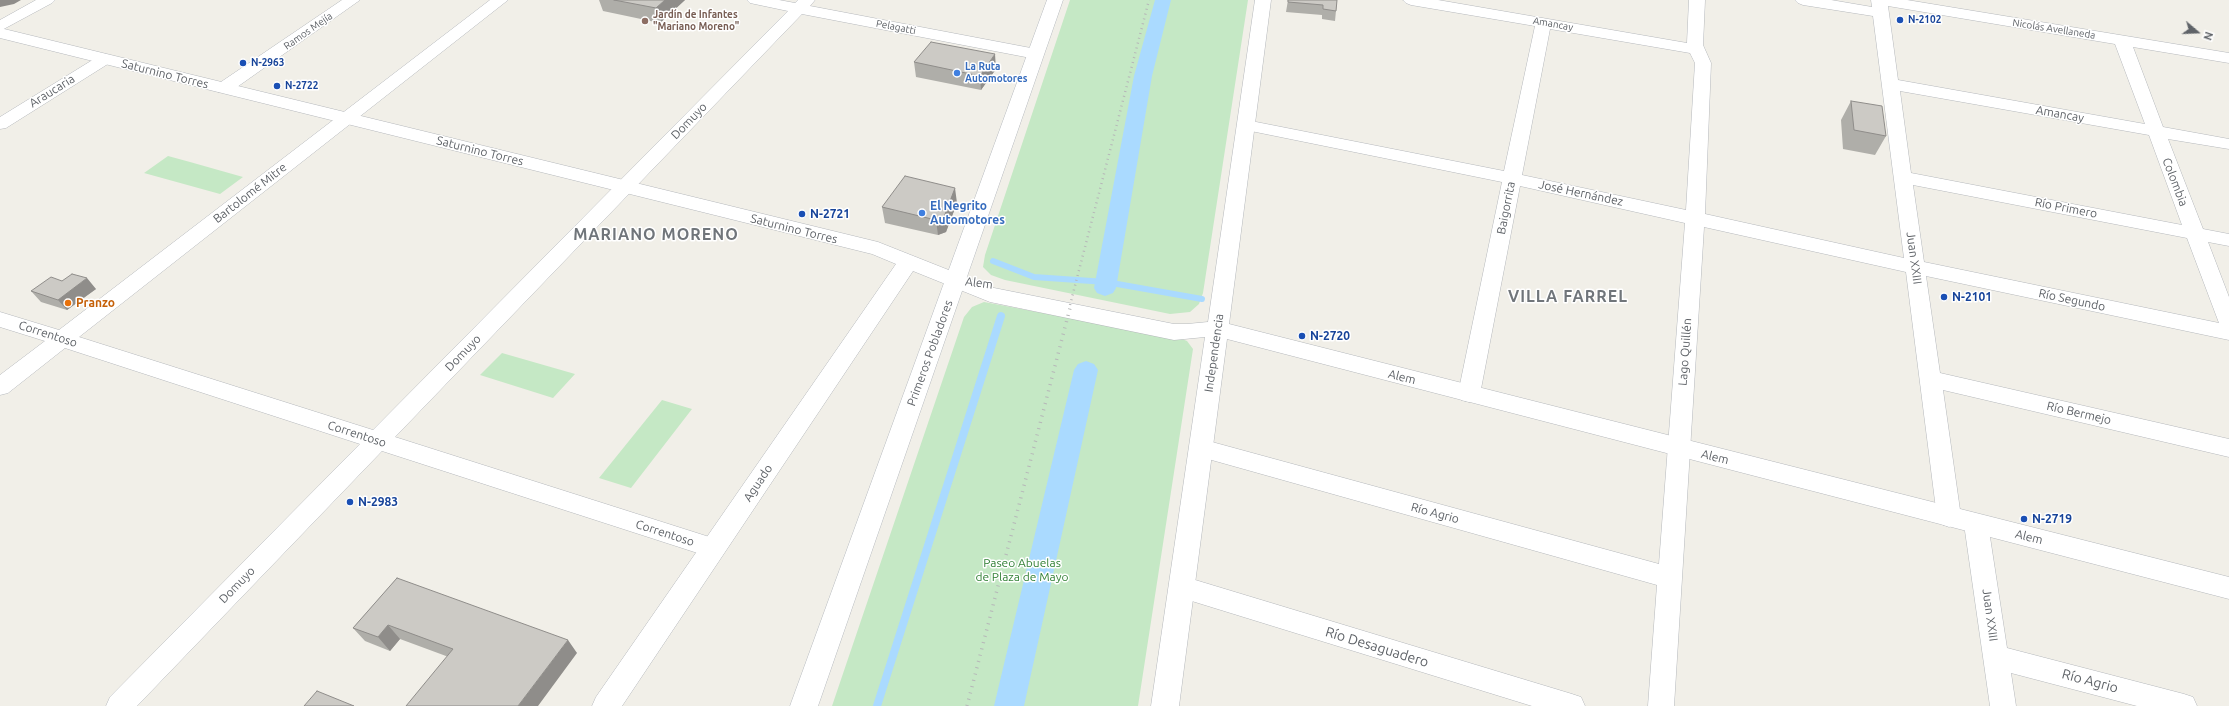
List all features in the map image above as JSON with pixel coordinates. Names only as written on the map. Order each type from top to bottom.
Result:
[{"type":"street","points":[[0,26],[46,0]]},
{"type":"street","name":"Ramos Mejía","points":[[224,88],[352,0]]},
{"type":"street","name":"Bartolomé Mitre","points":[[0,387],[500,0]]},
{"type":"street","name":"Pelagatti","points":[[756,0],[803,4],[1036,54]]},
{"type":"street","name":"Primeros Pobladores","points":[[804,706],[1055,0]]},
{"type":"street","name":"Independencia","points":[[1165,706],[1201,448],[1209,329],[1246,125],[1263,0]]},
{"type":"street","name":"Amancay","points":[[1411,0],[1695,48]]},
{"type":"street","name":"Lago Quillén","points":[[1661,706],[1695,218],[1703,63],[1701,56],[1695,48],[1697,0]]},
{"type":"street","name":"Nicolás Avellaneda","points":[[1803,0],[1880,4],[2122,40],[2229,58]]},
{"type":"street","name":"Domuyo","points":[[120,706],[803,4]]},
{"type":"street","name":"Juan XXIII","points":[[1880,4],[1949,517]]},
{"type":"street","name":"Baigorrita","points":[[1469,394],[1543,23]]},
{"type":"street","name":"Saturnino Torres","points":[[0,33],[878,249],[956,280]]},
{"type":"street","name":"Colombia","points":[[2122,40],[2229,324]]},
{"type":"street","name":"Araucaria","points":[[0,124],[105,59]]},
{"type":"street","name":"Amancay","points":[[1890,84],[2229,144]]},
{"type":"street","name":"José Hernández","points":[[1246,125],[1511,178],[1915,267]]},
{"type":"street","name":"Río Primero","points":[[1903,177],[2229,240]]},
{"type":"street","name":"Aguado","points":[[606,706],[909,261]]},
{"type":"street","name":"Río Segundo","points":[[1915,267],[2229,333]]},
{"type":"street","name":"Alem","points":[[956,280],[983,293],[997,297],[1174,332],[1209,329],[2229,588]]},
{"type":"street","name":"Correntoso","points":[[0,319],[713,548]]},
{"type":"street","name":"Río Bermejo","points":[[1930,379],[2229,448]]},
{"type":"street","name":"Río Agrio","points":[[1201,448],[1670,578]]},
{"type":"street","name":"Juan XXIII","points":[[1976,524],[2003,706]]},
{"type":"street","name":"Río Desaguadero","points":[[1182,587],[1572,706]]},
{"type":"street","name":"Río Agrio","points":[[1996,656],[2184,706]]},
{"type":"green space","points":[[1070,0],[1248,0],[1203,293],[1199,304],[1190,312],[1170,314],[1005,280],[991,275],[983,267],[985,255]]},
{"type":"green space","points":[[168,156],[243,177],[220,194],[144,173]]},
{"type":"green space","name":"Paseo Abuelas de Plaza de Mayo","points":[[984,302],[1182,339],[1187,341],[1193,349],[1138,706],[832,706],[964,317],[972,307]]},
{"type":"green space","points":[[502,353],[575,374],[553,398],[480,375]]},
{"type":"green space","points":[[662,400],[692,409],[631,488],[599,478]]},
{"type":"building","points":[[614,0],[665,0],[656,8]]},
{"type":"building","points":[[1288,0],[1337,0],[1336,11],[1323,9],[1323,5],[1288,2]]},
{"type":"building","points":[[931,42],[995,54],[980,76],[914,62]]},
{"type":"building","points":[[1851,101],[1882,106],[1886,136],[1854,130]]},
{"type":"building","points":[[905,176],[955,188],[944,217],[936,220],[882,207]]},
{"type":"building","points":[[72,274],[87,278],[58,300],[31,291],[51,277],[62,281]]},
{"type":"building","points":[[397,578],[568,640],[518,706],[406,706],[453,649],[388,625],[378,637],[353,628]]},
{"type":"building","points":[[317,691],[354,706],[304,706]]},
{"type":"waterway","points":[[1105,288],[1143,76],[1163,0]]},
{"type":"waterway","points":[[993,261],[1034,277],[1106,282],[1202,299]]},
{"type":"waterway","points":[[877,706],[1001,316]]},
{"type":"waterway","points":[[1009,706],[1086,370]]},
{"type":"railway","points":[[1070,305],[1149,0]]},
{"type":"railway","points":[[967,706],[1071,304]]},
{"type":"place","name":"N-2102","points":[[1900,20]]},
{"type":"place","name":"Jardín de Infantes \"Mariano Moreno\"","points":[[645,21]]},
{"type":"place","name":"N-2963","points":[[243,63]]},
{"type":"place","name":"La Ruta Automotores","points":[[957,73]]},
{"type":"place","name":"N-2722","points":[[277,86]]},
{"type":"place","name":"El Negrito Automotores","points":[[922,213]]},
{"type":"place","name":"N-2721","points":[[802,214]]},
{"type":"place","name":"N-2101","points":[[1944,297]]},
{"type":"place","name":"Pranzo","points":[[68,303]]},
{"type":"place","name":"N-2720","points":[[1302,336]]},
{"type":"place","name":"N-2983","points":[[350,502]]},
{"type":"place","name":"N-2719","points":[[2024,519]]},
{"type":"district","name":"MARIANO MORENO","points":[[656,235]]},
{"type":"district","name":"VILLA FARREL","points":[[1568,297]]}]
